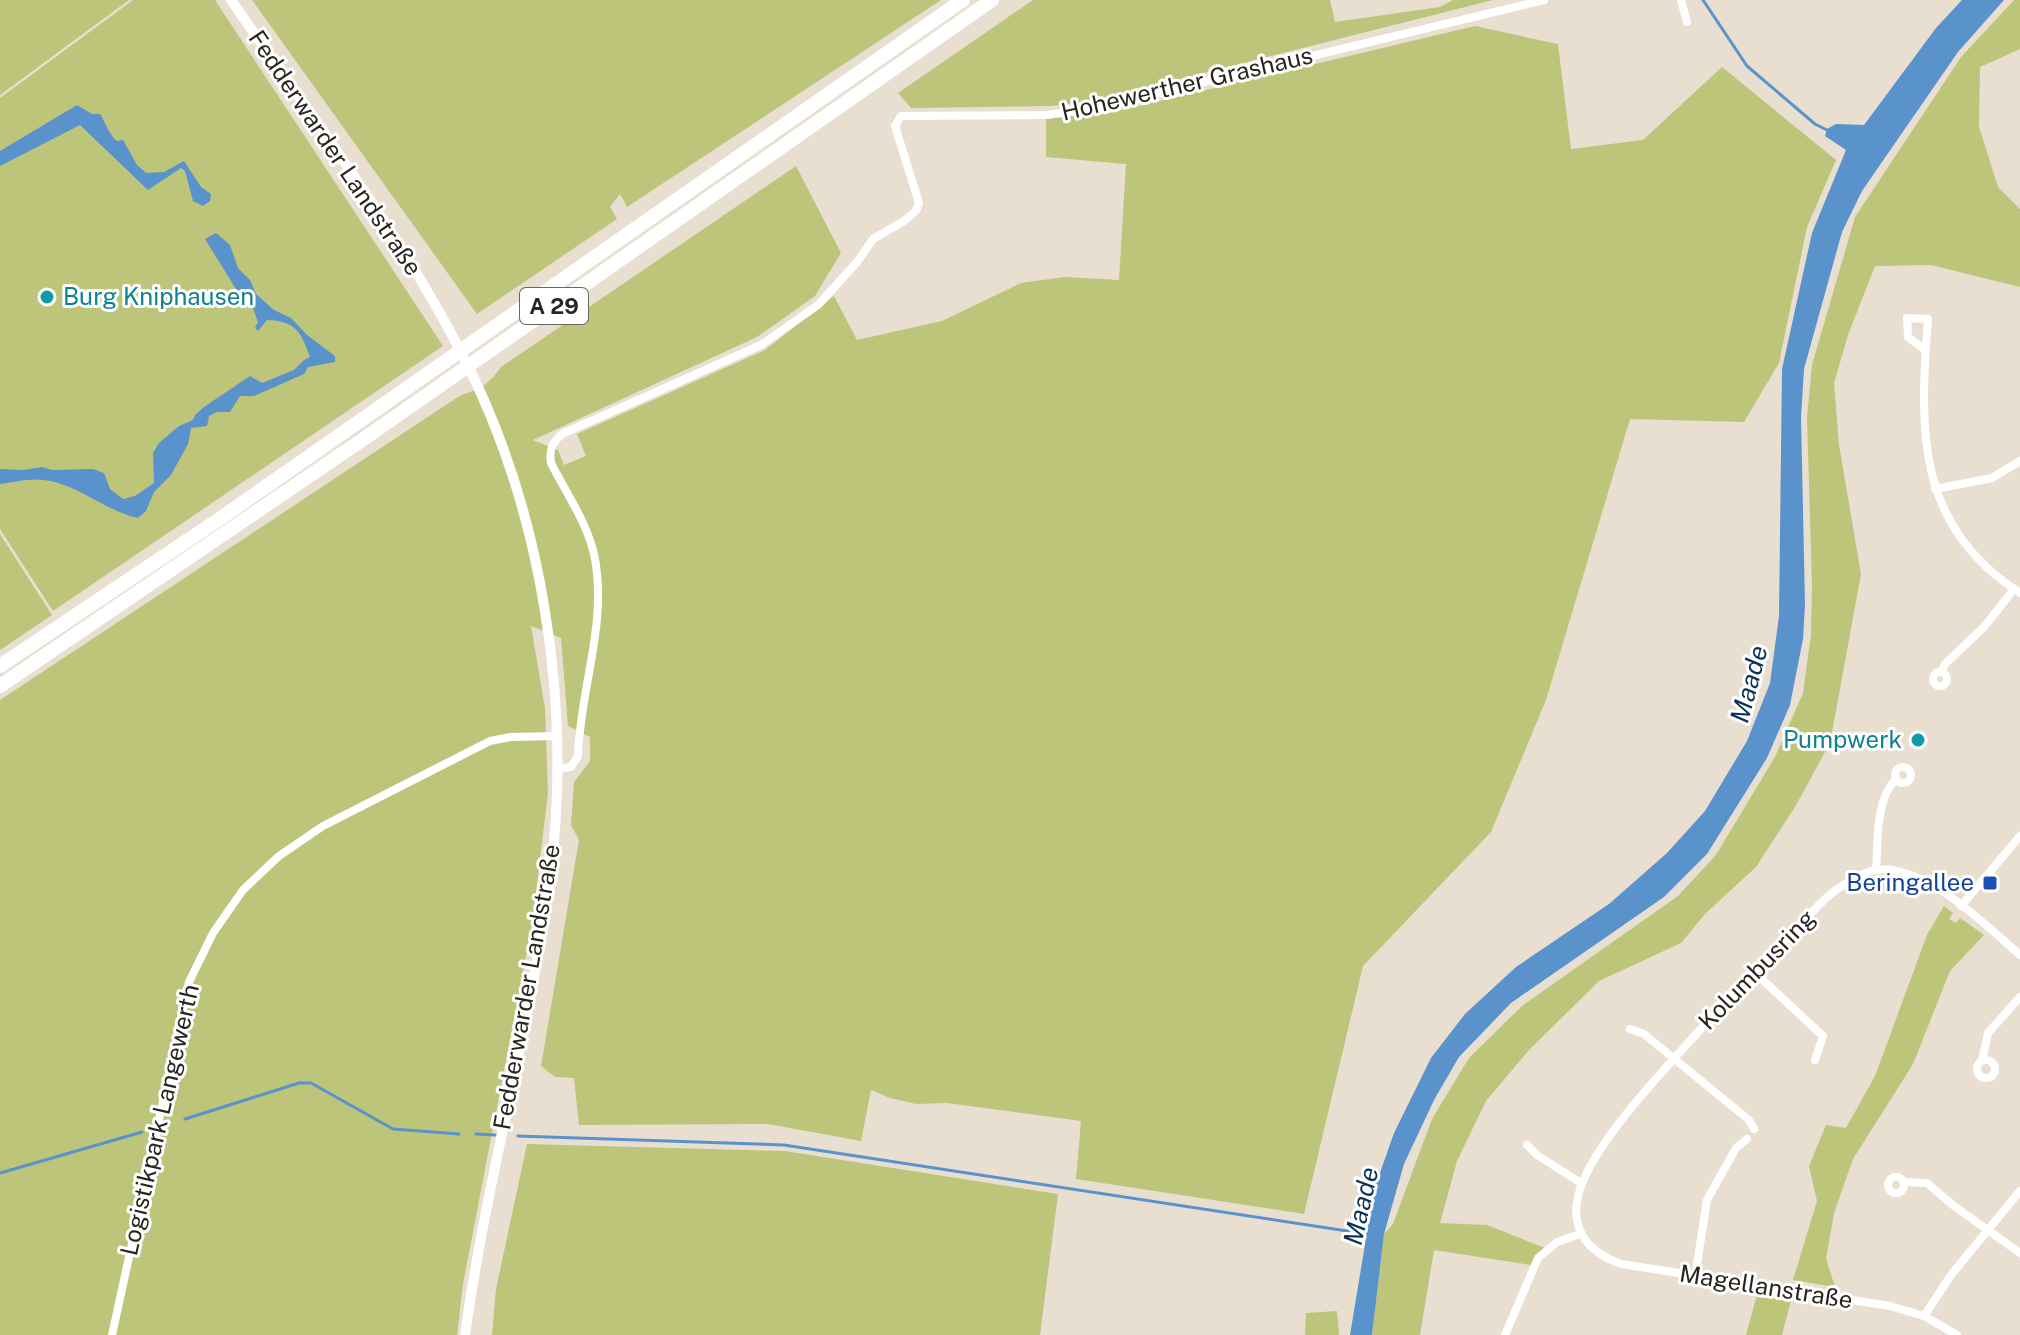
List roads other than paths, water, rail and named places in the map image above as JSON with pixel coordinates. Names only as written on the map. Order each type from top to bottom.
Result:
[{"type":"highway","name":"A 29","points":[[0,666],[7,658],[218,520],[963,0]]},
{"type":"highway","name":"A 29","points":[[0,686],[365,438],[992,0]]},
{"type":"street","name":"Fedderwarder Landstraße","points":[[231,0],[373,202],[447,327],[478,387],[518,498],[542,592],[552,661],[556,736],[553,850],[465,1335]]},
{"type":"street","name":"Hohewerther Grashaus","points":[[556,769],[571,767],[578,756],[598,617],[599,589],[595,556],[586,531],[551,463],[549,452],[553,442],[562,434],[761,345],[818,305],[858,261],[873,239],[916,211],[919,203],[895,126],[901,116],[1047,115],[1093,109],[1544,0]]},
{"type":"street","points":[[1681,0],[1687,22]]},
{"type":"street","points":[[1925,350],[1925,434],[1935,489],[1962,541],[1977,559],[2017,591],[1945,664],[1941,672]]},
{"type":"street","points":[[1935,489],[1992,478],[2020,461]]},
{"type":"street","name":"Logistikpark Langewerth","points":[[112,1335],[189,982],[213,933],[243,890],[279,856],[323,826],[468,752],[501,738],[556,736]]},
{"type":"street","points":[[1896,779],[1889,786],[1880,818],[1876,870],[1899,871],[1934,886],[2020,955]]},
{"type":"street","points":[[1961,906],[2020,836]]},
{"type":"street","name":"Kolumbusring","points":[[1580,1234],[1576,1219],[1581,1183],[1628,1112],[1753,971],[1838,888],[1876,870]]},
{"type":"street","points":[[1753,971],[1823,1036],[1815,1060]]},
{"type":"street","points":[[1982,1061],[1988,1033],[2020,997]]},
{"type":"street","points":[[1630,1029],[1644,1034],[1749,1120],[1754,1129]]},
{"type":"street","points":[[1695,1277],[1707,1200],[1736,1148],[1747,1139]]},
{"type":"street","points":[[1527,1145],[1537,1155],[1581,1183]]},
{"type":"street","points":[[1904,1182],[1927,1183],[2020,1253]]},
{"type":"street","points":[[1924,1316],[1951,1275],[2020,1191]]},
{"type":"street","points":[[1505,1335],[1538,1258],[1557,1242],[1580,1234]]},
{"type":"street","name":"Magellanstraße","points":[[1580,1234],[1602,1257],[1621,1264],[1890,1306],[1924,1316],[1957,1335]]},
{"type":"water","points":[[1962,0],[2004,0],[1958,52],[1862,191],[1842,232],[1804,369],[1801,417],[1803,639],[1790,705],[1767,758],[1707,854],[1664,897],[1511,1003],[1459,1057],[1434,1100],[1404,1164],[1384,1234],[1372,1335],[1350,1335],[1374,1190],[1394,1133],[1431,1058],[1465,1014],[1516,967],[1609,904],[1667,853],[1705,811],[1747,741],[1770,683],[1779,616],[1782,369],[1812,233],[1846,150],[1825,136],[1827,129],[1836,124],[1864,125],[1936,28]]},
{"type":"water","points":[[77,105],[92,114],[100,114],[112,136],[117,141],[123,140],[137,165],[146,173],[164,172],[184,161],[201,187],[211,194],[210,201],[203,206],[193,201],[185,171],[181,168],[148,190],[80,125],[0,166],[0,151]]},
{"type":"water","points":[[216,233],[230,245],[238,268],[250,280],[256,294],[274,310],[291,318],[307,335],[335,356],[335,362],[308,367],[304,374],[254,396],[240,396],[230,412],[217,412],[209,416],[207,426],[191,428],[188,444],[171,475],[154,492],[146,511],[138,518],[56,482],[33,480],[0,484],[0,469],[93,469],[104,473],[110,489],[123,499],[135,496],[154,483],[153,453],[159,443],[179,426],[193,420],[204,407],[250,376],[262,383],[294,370],[310,357],[304,341],[291,326],[267,320],[258,331],[255,328],[258,322],[249,297],[239,294],[205,239]]},
{"type":"waterway","points":[[1703,0],[1747,66],[1815,124],[1829,131]]},
{"type":"waterway","points":[[185,1119],[299,1083],[311,1083],[393,1129],[459,1134]]},
{"type":"waterway","points":[[0,1173],[142,1132]]},
{"type":"waterway","points":[[476,1134],[495,1135]]},
{"type":"waterway","name":"Maade","points":[[518,1136],[784,1145],[1367,1234]]},
{"type":"place","name":"Burg Kniphausen","points":[[47,297]]},
{"type":"place","name":"Pumpwerk","points":[[1918,740]]},
{"type":"place","name":"Beringallee","points":[[1990,883]]}]
